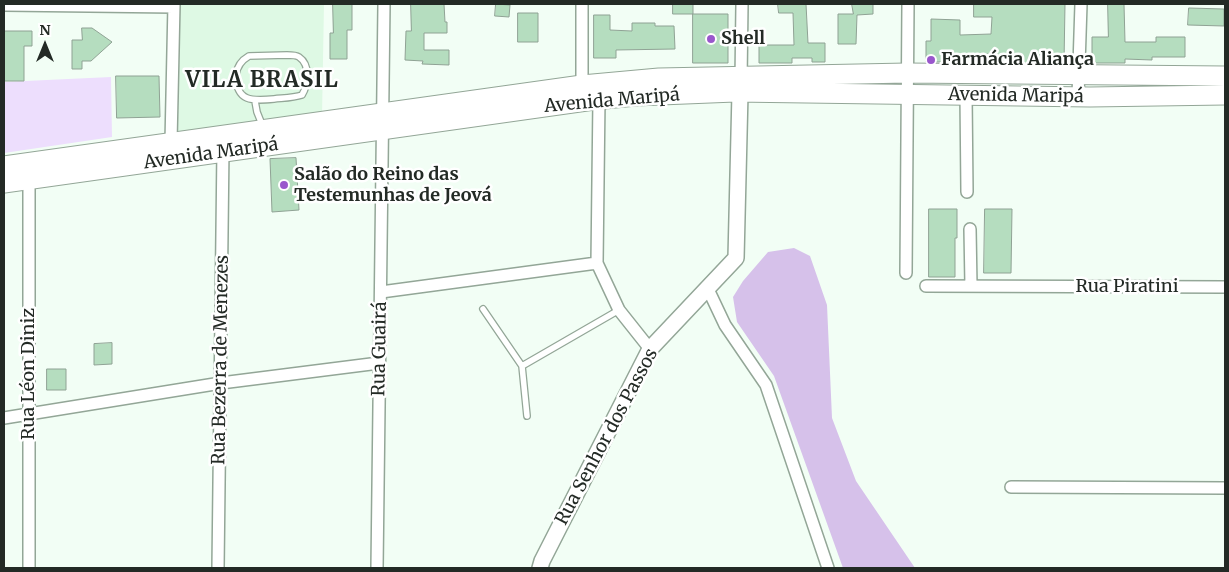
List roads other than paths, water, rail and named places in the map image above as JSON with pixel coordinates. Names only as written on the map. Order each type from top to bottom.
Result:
[{"type":"main road","name":"Avenida Maripá","points":[[4,183],[223,144],[583,93],[636,96],[741,84],[907,73],[1225,76]]},
{"type":"main road","points":[[906,95],[900,86],[901,77],[907,73]]},
{"type":"main road","points":[[1078,96],[1074,80],[1080,74]]},
{"type":"main road","name":"Avenida Maripá","points":[[741,84],[906,95],[1225,96]]},
{"type":"main road","name":"Avenida Maripá","points":[[4,166],[171,142],[223,144]]},
{"type":"street","name":"Rua Guairá","points":[[376,568],[384,4]]},
{"type":"street","points":[[582,4],[583,93],[597,264],[619,310],[650,349]]},
{"type":"street","points":[[741,84],[742,4]]},
{"type":"street","points":[[907,73],[908,4]]},
{"type":"street","points":[[1080,74],[1081,4]]},
{"type":"street","points":[[4,5],[174,5],[171,142]]},
{"type":"street","name":"Rua Senhor dos Passos","points":[[540,568],[650,349],[736,258],[741,84]]},
{"type":"street","points":[[906,95],[906,273]]},
{"type":"street","points":[[966,95],[967,192]]},
{"type":"street","name":"Rua Bezerra de Menezes","points":[[218,568],[223,144]]},
{"type":"street","name":"Rua Léon Diniz","points":[[29,179],[29,568]]},
{"type":"street","points":[[970,229],[970,286]]},
{"type":"street","points":[[381,292],[597,264]]},
{"type":"street","name":"Rua Piratini","points":[[926,286],[1225,288]]},
{"type":"street","points":[[707,287],[725,326],[766,385],[828,568]]},
{"type":"street","points":[[4,418],[221,383],[379,363]]},
{"type":"street","points":[[1011,487],[1225,488]]},
{"type":"lane","points":[[287,55],[298,56],[305,62],[308,83],[302,94],[255,101],[245,98],[236,86],[236,70],[245,58],[249,56],[287,55]]},
{"type":"lane","points":[[255,101],[265,138]]},
{"type":"lane","points":[[483,309],[522,366],[528,416]]},
{"type":"lane","points":[[522,366],[619,310]]},
{"type":"place","name":"Shell","points":[[711,39]]},
{"type":"place","name":"Farmácia Aliança","points":[[931,60]]},
{"type":"place","name":"Salão do Reino das Testemunhas de Jeová","points":[[284,185]]},
{"type":"district","name":"VILA BRASIL","points":[[262,81]]}]
